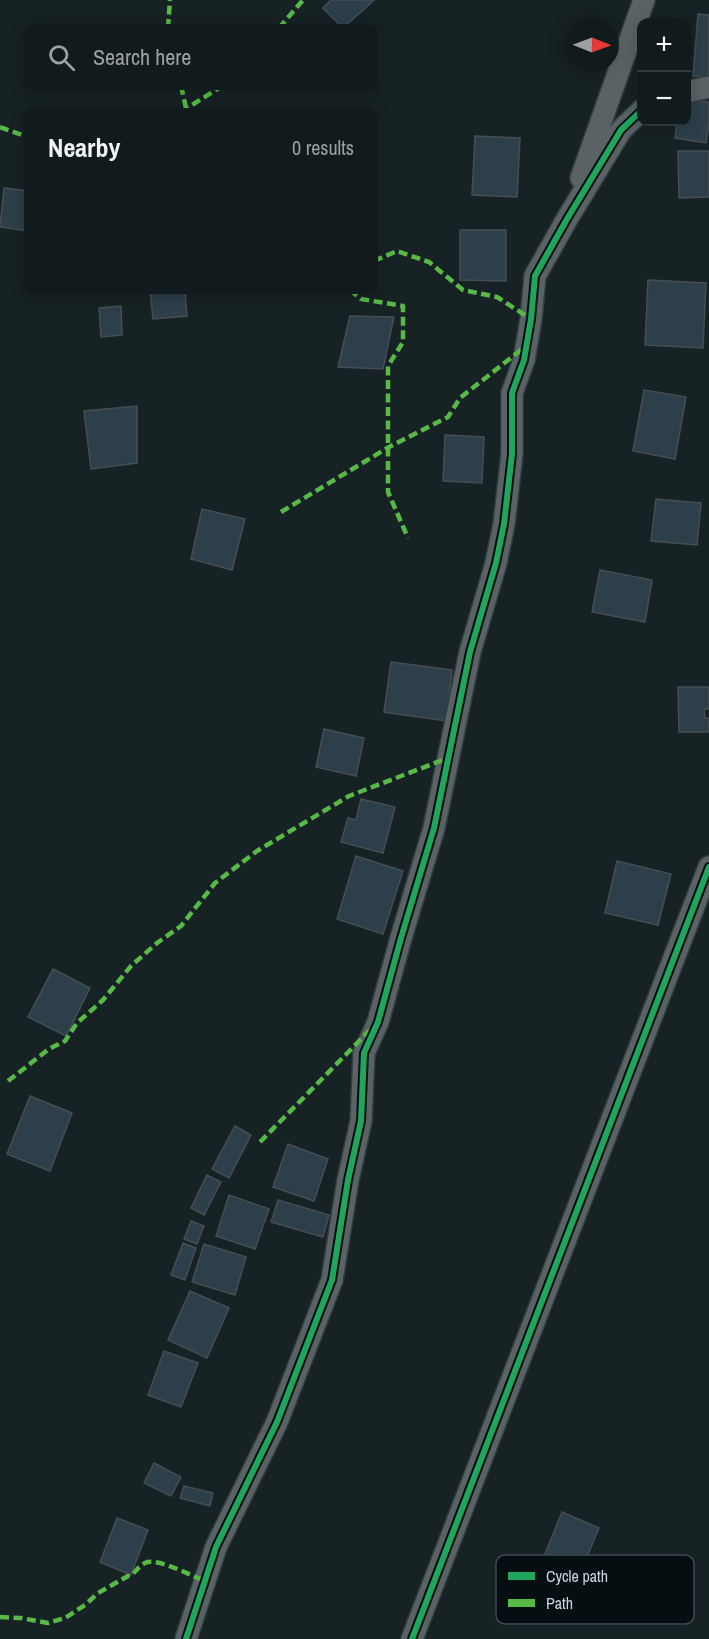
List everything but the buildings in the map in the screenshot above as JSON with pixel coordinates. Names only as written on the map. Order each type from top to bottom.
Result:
[{"type":"street","points":[[567,219],[644,0]]},
{"type":"street","points":[[691,91],[709,87]]},
{"type":"street","points":[[186,1639],[216,1547],[277,1422],[332,1280],[348,1180],[361,1121],[364,1053],[378,1022],[400,938],[434,828],[470,652],[504,524],[512,454],[512,393],[524,360],[535,276],[621,130],[637,115]]},
{"type":"street","points":[[412,1639],[709,867]]},
{"type":"marked path","points":[[168,24],[170,0]]},
{"type":"marked path","points":[[282,24],[303,0]]},
{"type":"marked path","points":[[182,90],[186,108]]},
{"type":"marked path","points":[[187,108],[216,90]]},
{"type":"marked path","points":[[0,127],[24,136]]},
{"type":"marked path","points":[[378,259],[397,251],[429,262],[463,290],[497,297],[531,319]]},
{"type":"marked path","points":[[355,294],[361,299],[403,306],[403,342],[388,366],[388,492],[408,538]]},
{"type":"marked path","points":[[281,512],[389,447],[448,417],[460,398],[526,346]]},
{"type":"marked path","points":[[8,1081],[49,1049],[65,1041],[77,1023],[103,1000],[131,966],[181,926],[215,883],[257,851],[349,796],[448,758]]},
{"type":"marked path","points":[[260,1142],[370,1030]]},
{"type":"marked path","points":[[0,1617],[48,1623],[65,1618],[98,1593],[131,1576],[143,1564],[150,1562],[166,1565],[205,1581]]},
{"type":"cycle path","points":[[186,1639],[216,1547],[277,1422],[332,1280],[348,1180],[361,1121],[364,1053],[378,1022],[434,828],[470,652],[496,563],[504,524],[512,454],[512,393],[524,360],[535,276],[621,130],[637,115]]},
{"type":"cycle path","points":[[412,1639],[709,867]]}]
